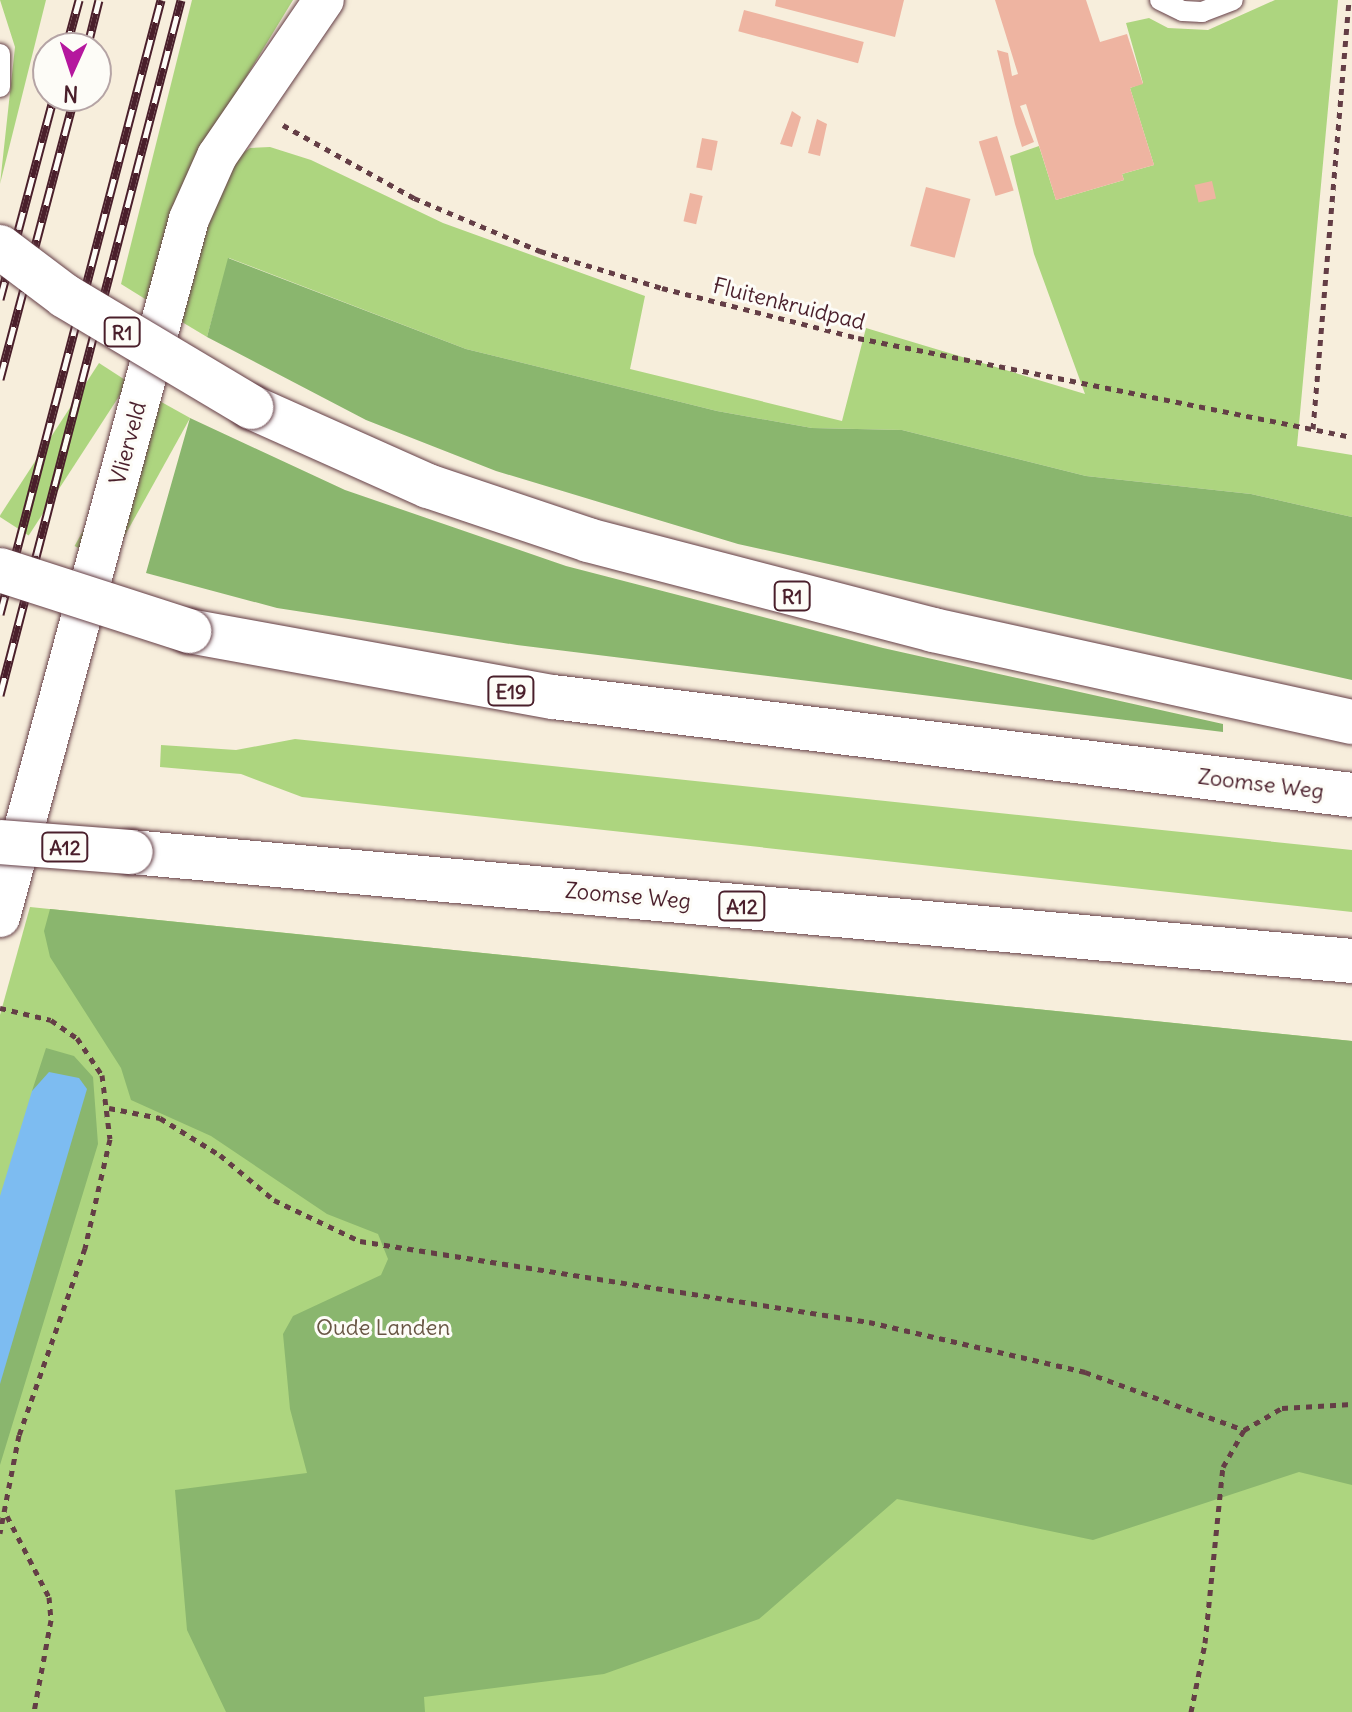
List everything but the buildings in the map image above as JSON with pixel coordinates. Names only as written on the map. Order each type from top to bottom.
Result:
[{"type":"highway","name":"R1","points":[[0,247],[114,327],[251,407],[428,486],[588,540],[933,630],[1352,722]]},
{"type":"highway","name":"Zoomse Weg","points":[[0,570],[189,631],[449,682],[1352,795]]},
{"type":"highway","name":"Zoomse Weg","points":[[0,842],[1352,961]]},
{"type":"street","name":"Vlierveld","points":[[0,917],[189,219],[217,156],[324,0]]},
{"type":"lane","points":[[1160,0],[1183,11],[1202,12],[1233,0]]},
{"type":"lane","points":[[0,54],[0,87]]},
{"type":"path","points":[[1313,429],[1349,0]]},
{"type":"path","name":"Fluitenkruidpad","points":[[250,107],[414,198],[540,251],[662,288],[858,338],[1352,437]]},
{"type":"path","points":[[0,1008],[51,1020],[77,1038],[102,1075],[109,1108],[110,1139],[85,1248],[19,1435],[6,1515],[0,1533]]},
{"type":"path","points":[[109,1108],[160,1118],[220,1155],[274,1200],[360,1241],[869,1322],[1085,1372],[1244,1430]]},
{"type":"path","points":[[1191,1712],[1205,1643],[1223,1467],[1244,1430],[1282,1408],[1352,1404]]},
{"type":"path","points":[[6,1515],[49,1597],[51,1620],[34,1712]]},
{"type":"green space","points":[[0,0],[46,0],[38,32],[32,32],[32,56],[0,184],[15,47]]},
{"type":"green space","points":[[192,0],[293,0],[209,138],[150,302],[121,284]]},
{"type":"green space","points":[[1275,0],[1338,0],[1297,446],[1352,455],[1352,517],[1251,494],[1086,476],[902,430],[812,428],[717,411],[466,349],[229,258],[207,337],[177,319],[227,164],[250,148],[270,147],[311,160],[443,223],[645,296],[630,369],[842,421],[866,328],[1085,394],[1034,254],[1010,156],[1039,146],[1056,200],[1124,180],[1122,174],[1154,165],[1130,88],[1143,83],[1126,23],[1149,18],[1168,28],[1208,30]]},
{"type":"green space","points":[[228,258],[466,349],[717,411],[812,428],[902,430],[1086,476],[1251,494],[1352,517],[1352,680],[738,544],[496,471],[366,420],[207,337]]},
{"type":"green space","points":[[99,363],[128,382],[29,536],[0,515]]},
{"type":"green space","points":[[156,399],[190,418],[109,565],[75,546]]},
{"type":"green space","points":[[190,418],[345,490],[566,566],[883,648],[1223,724],[1223,732],[517,645],[277,608],[146,573]]},
{"type":"green space","points":[[295,739],[1352,850],[1352,912],[302,797],[241,774],[160,767],[161,745],[236,750]]},
{"type":"green space","name":"Oude Landen","points":[[30,907],[1352,1041],[1352,1712],[0,1712],[0,1015]]},
{"type":"green space","name":"Oude Landen","points":[[50,909],[1352,1041],[1352,1485],[1299,1472],[1093,1540],[897,1499],[759,1619],[604,1674],[424,1697],[425,1712],[226,1712],[187,1630],[175,1490],[307,1473],[290,1409],[283,1334],[293,1316],[381,1275],[388,1259],[378,1234],[327,1214],[211,1136],[131,1100],[121,1068],[50,957],[44,931]]},
{"type":"green space","points":[[46,1048],[74,1056],[93,1077],[98,1144],[0,1465],[0,1294],[51,1126],[32,1091]]},
{"type":"water","points":[[49,1072],[79,1078],[87,1089],[0,1384],[0,1196],[32,1091]]},
{"type":"railway","points":[[70,32],[79,0]]},
{"type":"railway","points":[[91,32],[99,0]]},
{"type":"railway","points":[[0,614],[161,0]]},
{"type":"railway","points":[[0,695],[181,0]]},
{"type":"railway","points":[[0,299],[50,112]]},
{"type":"railway","points":[[0,379],[71,112]]}]
